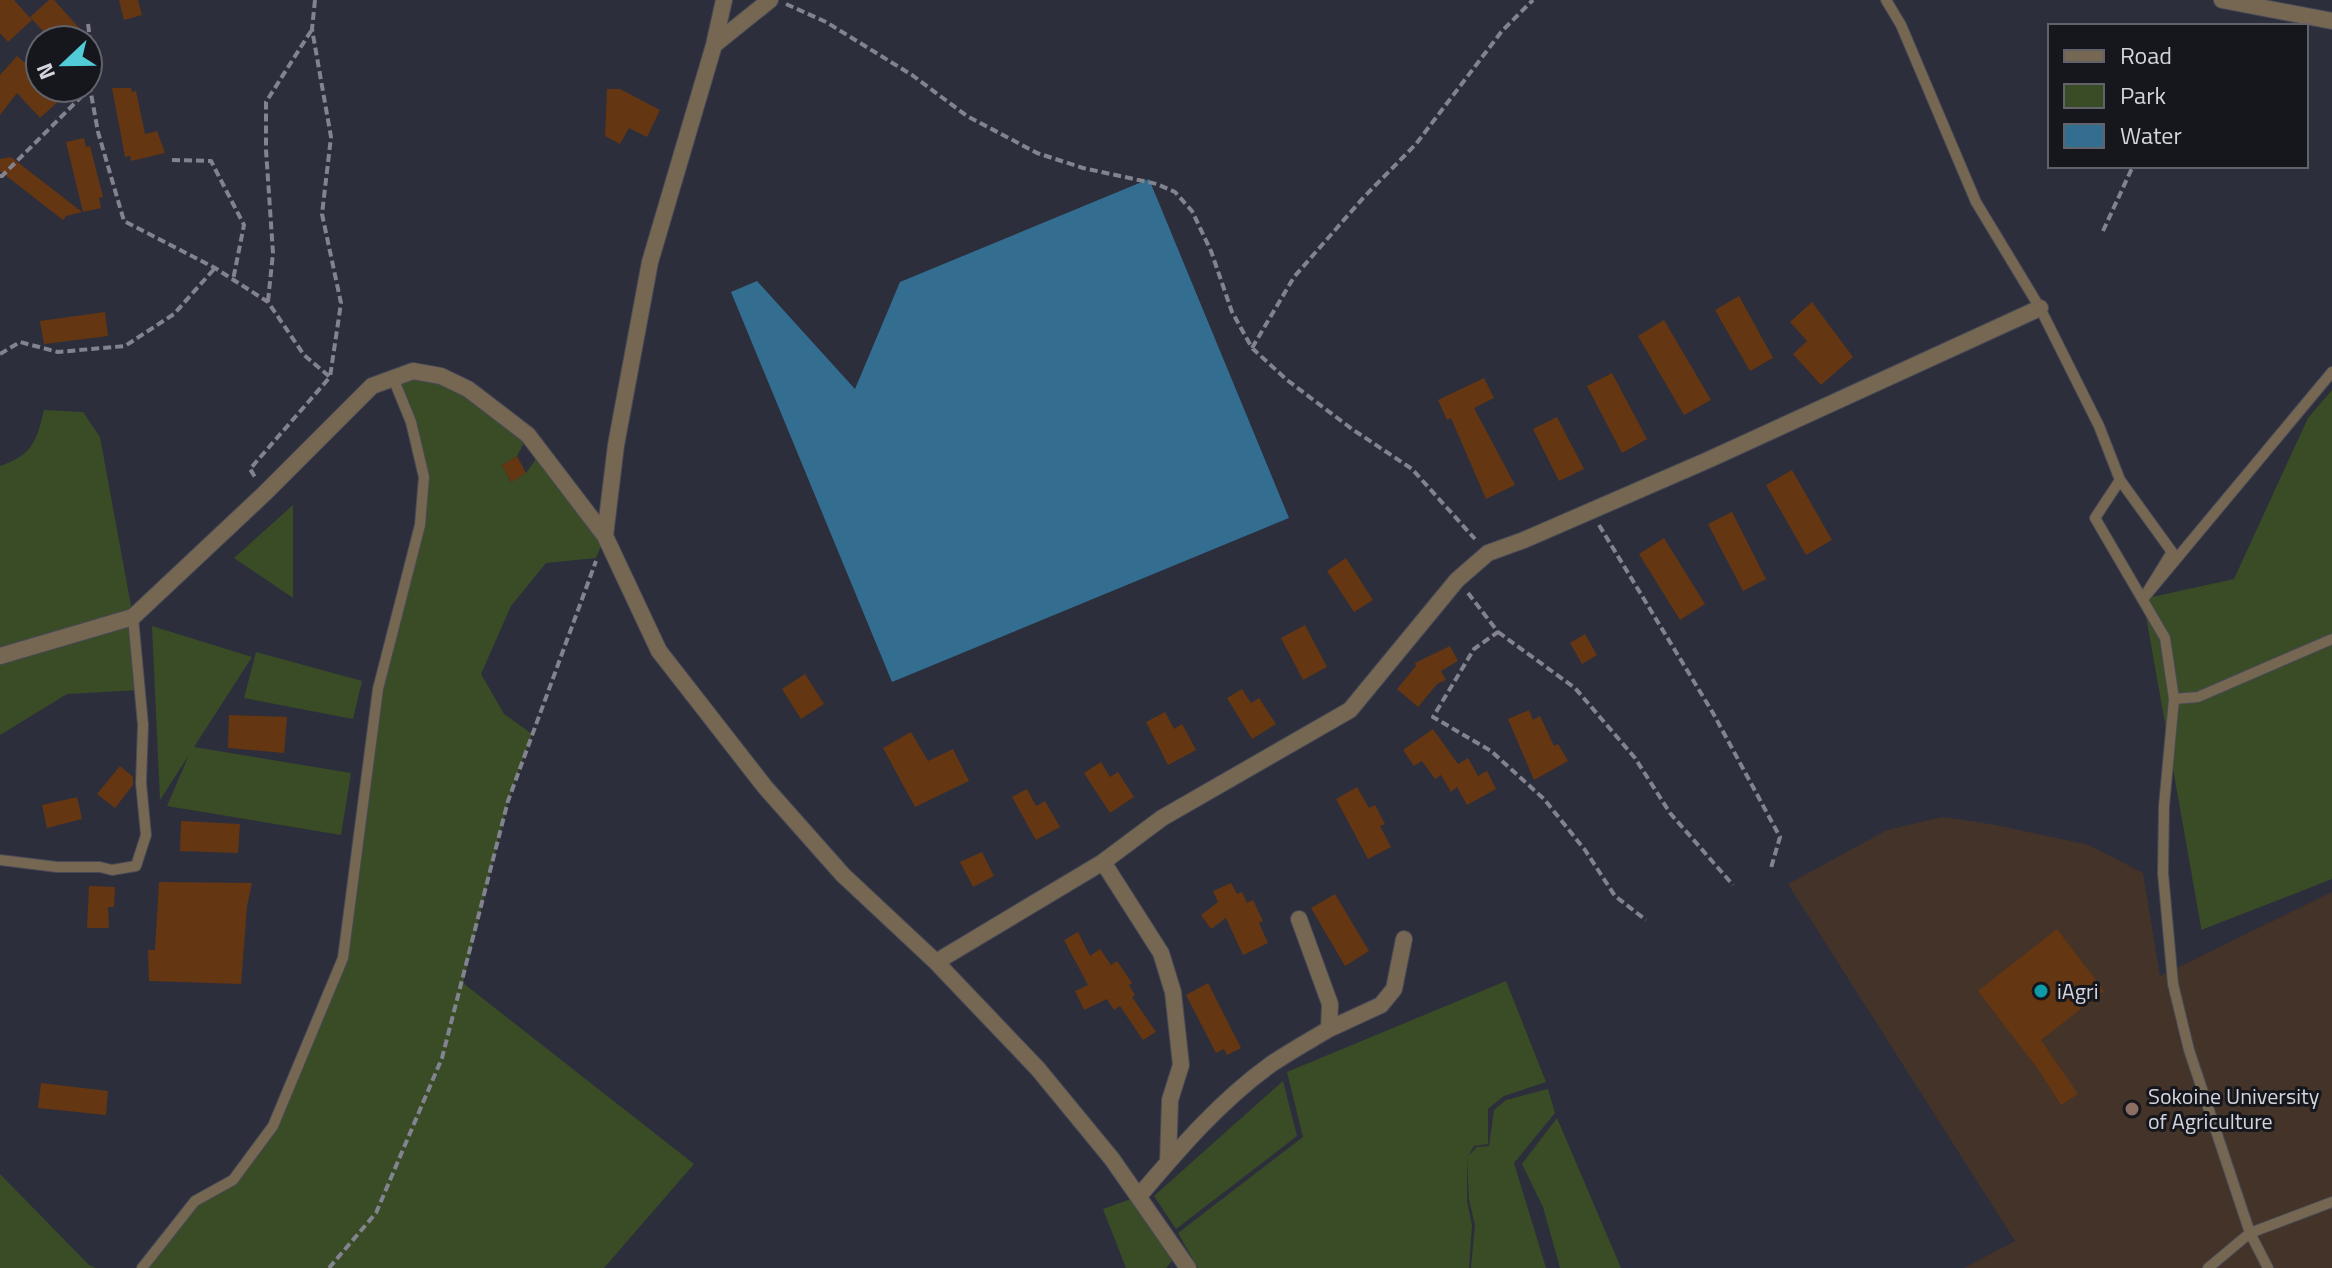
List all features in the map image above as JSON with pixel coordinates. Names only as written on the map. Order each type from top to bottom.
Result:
[{"type":"street","points":[[605,536],[616,445],[650,262],[714,45],[724,0]]},
{"type":"street","points":[[714,45],[769,0]]},
{"type":"street","points":[[2222,0],[2332,21]]},
{"type":"street","points":[[936,962],[1103,862],[1162,818],[1350,710],[1457,580],[1488,553],[1591,511],[2040,308]]},
{"type":"street","points":[[0,656],[133,617],[264,494],[372,386],[413,371],[441,376],[468,389],[528,435],[605,536],[659,651],[765,787],[833,864],[936,962],[1038,1069],[1139,1196],[1180,1264]]},
{"type":"street","points":[[1103,862],[1161,953],[1173,992],[1181,1065],[1170,1100],[1168,1162]]},
{"type":"street","points":[[1299,919],[1330,1004],[1329,1029]]},
{"type":"street","points":[[1139,1196],[1222,1104],[1271,1064],[1329,1029],[1381,1005],[1394,989],[1404,939]]},
{"type":"lane","points":[[1886,0],[1901,25],[1976,202],[2040,308],[2099,426],[2120,480],[2172,552],[2143,599]]},
{"type":"lane","points":[[2143,599],[2332,372]]},
{"type":"lane","points":[[142,1268],[195,1201],[233,1180],[273,1126],[343,958],[378,689],[420,525],[424,477],[411,422],[393,378]]},
{"type":"lane","points":[[2120,480],[2095,518],[2165,638],[2174,699],[2164,806],[2163,859],[2173,984],[2189,1050],[2250,1233],[2268,1268]]},
{"type":"lane","points":[[0,860],[112,870],[136,866],[146,835],[141,783],[143,725],[133,617]]},
{"type":"lane","points":[[2174,699],[2198,697],[2332,639]]},
{"type":"lane","points":[[2208,1268],[2250,1233],[2332,1202]]},
{"type":"path","points":[[264,494],[250,469],[330,377],[341,303],[322,214],[331,137],[312,29],[315,0]]},
{"type":"path","points":[[769,0],[826,22],[912,75],[967,116],[1037,153],[1083,168],[1157,184],[1175,192],[1192,211],[1211,251],[1232,312],[1252,348],[1352,429],[1412,469],[1488,553]]},
{"type":"path","points":[[1252,348],[1294,277],[1364,197],[1416,144],[1502,31],[1533,0]]},
{"type":"path","points":[[268,302],[273,253],[266,102],[312,29]]},
{"type":"path","points":[[0,176],[74,104]]},
{"type":"path","points":[[93,104],[124,221],[215,268],[268,302],[304,355],[330,377]]},
{"type":"path","points":[[172,160],[211,161],[244,225],[233,280]]},
{"type":"path","points":[[2103,231],[2132,168]]},
{"type":"path","points":[[0,354],[20,342],[58,352],[125,346],[174,314],[215,268]]},
{"type":"path","points":[[1591,511],[1713,713],[1780,837],[1771,868]]},
{"type":"path","points":[[329,1268],[376,1213],[442,1058],[508,801],[605,536]]},
{"type":"path","points":[[1457,580],[1498,632],[1575,688],[1635,758],[1670,813],[1733,885]]},
{"type":"path","points":[[1498,632],[1474,649],[1433,717],[1491,751],[1544,799],[1585,850],[1615,896],[1646,920]]},
{"type":"shaded area","name":"Sokoine University of Agriculture","points":[[1942,817],[2089,845],[2143,873],[2160,976],[2332,892],[2332,1268],[1964,1268],[2015,1241],[1788,884],[1887,830]]},
{"type":"green space","points":[[441,376],[528,435],[517,456],[502,465],[511,482],[526,473],[541,452],[605,536],[596,558],[546,563],[511,606],[481,674],[504,714],[532,734],[508,801],[463,983],[694,1164],[604,1268],[142,1268],[195,1201],[233,1180],[273,1126],[343,958],[378,689],[420,525],[424,477],[393,378]]},
{"type":"green space","points":[[2332,390],[2332,879],[2201,930],[2143,599],[2234,579],[2308,418]]},
{"type":"green space","points":[[44,410],[83,412],[100,437],[133,617],[140,690],[67,694],[0,735],[0,466],[19,457],[31,446]]},
{"type":"green space","points":[[293,505],[293,598],[234,558]]},
{"type":"green space","points":[[152,626],[252,657],[194,747],[351,773],[341,835],[167,806],[189,755],[160,800]]},
{"type":"green space","points":[[256,652],[362,681],[353,719],[244,698]]},
{"type":"green space","points":[[1506,981],[1546,1082],[1504,1096],[1488,1109],[1488,1144],[1474,1146],[1468,1156],[1477,1147],[1489,1146],[1494,1110],[1506,1100],[1548,1089],[1555,1113],[1514,1163],[1546,1268],[1471,1268],[1475,1225],[1469,1200],[1467,1157],[1467,1201],[1472,1225],[1469,1268],[1198,1268],[1178,1233],[1303,1137],[1287,1072]]},
{"type":"green space","points":[[1283,1081],[1297,1136],[1176,1229],[1154,1196]]},
{"type":"green space","points":[[1557,1118],[1621,1268],[1560,1268],[1543,1207],[1522,1164]]},
{"type":"green space","points":[[0,1174],[89,1265],[96,1268],[0,1268]]},
{"type":"green space","points":[[1134,1198],[1175,1257],[1166,1268],[1126,1268],[1103,1209]]},
{"type":"water","points":[[1149,179],[1289,518],[892,682],[731,292],[757,281],[855,389],[900,282]]},
{"type":"building","points":[[0,0],[14,0],[32,20],[24,24],[8,42],[0,33]]},
{"type":"building","points":[[49,0],[54,0],[76,24],[36,24],[30,17]]},
{"type":"building","points":[[119,0],[138,0],[142,15],[124,20]]},
{"type":"building","points":[[17,56],[24,62],[24,101],[17,93],[0,115],[0,75]]},
{"type":"building","points":[[112,88],[136,91],[145,134],[157,131],[165,153],[131,161],[130,156],[125,157]]},
{"type":"building","points":[[607,89],[620,89],[660,110],[647,137],[629,128],[620,144],[605,136]]},
{"type":"building","points":[[27,104],[55,104],[40,118]]},
{"type":"building","points":[[84,138],[86,147],[90,146],[103,197],[99,198],[101,208],[83,212],[66,142]]},
{"type":"building","points":[[11,157],[82,212],[66,216],[63,220],[0,171],[0,159]]},
{"type":"building","points":[[1739,296],[1773,358],[1750,371],[1715,310]]},
{"type":"building","points":[[1812,302],[1853,357],[1821,385],[1793,354],[1807,341],[1790,322]]},
{"type":"building","points":[[105,312],[108,336],[44,344],[40,321]]},
{"type":"building","points":[[1664,320],[1711,400],[1684,415],[1638,336]]},
{"type":"building","points":[[1612,373],[1647,439],[1622,453],[1587,386]]},
{"type":"building","points":[[1484,378],[1494,398],[1474,408],[1515,485],[1486,499],[1451,418],[1447,420],[1438,400]]},
{"type":"building","points":[[1557,417],[1584,469],[1559,481],[1533,429]]},
{"type":"building","points":[[517,456],[526,473],[511,482],[502,465]]},
{"type":"building","points":[[1792,470],[1832,540],[1806,555],[1766,485]]},
{"type":"building","points":[[1732,512],[1766,579],[1743,591],[1708,524]]},
{"type":"building","points":[[1664,538],[1705,604],[1680,620],[1639,554]]},
{"type":"building","points":[[1346,558],[1373,600],[1354,612],[1327,571]]},
{"type":"building","points":[[1305,625],[1327,667],[1303,680],[1281,638]]},
{"type":"building","points":[[1585,634],[1597,655],[1582,664],[1570,643]]},
{"type":"building","points":[[1450,646],[1458,661],[1441,671],[1446,680],[1437,684],[1418,707],[1397,689],[1416,666],[1415,663]]},
{"type":"building","points":[[805,674],[824,704],[801,719],[782,689]]},
{"type":"building","points":[[1242,689],[1251,703],[1259,698],[1276,724],[1252,739],[1227,698]]},
{"type":"building","points":[[1529,710],[1533,720],[1540,716],[1554,746],[1558,744],[1568,761],[1534,780],[1508,719]]},
{"type":"building","points":[[1165,712],[1174,729],[1182,724],[1196,750],[1168,765],[1146,722]]},
{"type":"building","points":[[229,715],[287,717],[284,753],[228,748]]},
{"type":"building","points":[[1433,729],[1458,764],[1468,758],[1478,776],[1487,771],[1496,789],[1467,805],[1457,787],[1451,792],[1441,775],[1435,779],[1422,761],[1414,766],[1403,750]]},
{"type":"building","points":[[911,732],[928,761],[953,749],[969,781],[915,807],[883,748]]},
{"type":"building","points":[[1101,762],[1110,777],[1118,772],[1134,797],[1110,813],[1084,773]]},
{"type":"building","points":[[120,766],[133,777],[133,785],[115,808],[97,794]]},
{"type":"building","points":[[1357,787],[1369,808],[1375,805],[1385,824],[1380,826],[1391,847],[1368,859],[1336,799]]},
{"type":"building","points":[[1027,789],[1036,806],[1045,801],[1060,827],[1036,840],[1012,797]]},
{"type":"building","points":[[77,797],[82,819],[47,828],[42,805]]},
{"type":"building","points":[[181,821],[240,824],[238,853],[180,851]]},
{"type":"building","points":[[982,852],[994,876],[973,887],[960,862]]},
{"type":"building","points":[[159,882],[252,883],[247,906],[241,984],[149,981],[148,950],[155,950]]},
{"type":"building","points":[[1231,883],[1237,894],[1242,892],[1247,903],[1253,900],[1263,921],[1259,923],[1268,943],[1243,955],[1226,918],[1211,929],[1201,915],[1218,902],[1213,891]]},
{"type":"building","points":[[89,886],[115,887],[114,907],[108,907],[109,928],[87,928]]},
{"type":"building","points":[[1335,894],[1369,951],[1345,966],[1311,908]]},
{"type":"building","name":"iAgri","points":[[2057,929],[2104,991],[2041,1040],[2078,1094],[2061,1105],[2038,1069],[1978,991]]},
{"type":"building","points":[[1078,932],[1090,956],[1100,949],[1111,965],[1117,961],[1132,983],[1129,985],[1135,995],[1132,997],[1156,1032],[1143,1040],[1120,1006],[1114,1010],[1107,999],[1084,1010],[1075,991],[1088,985],[1064,940]]},
{"type":"building","points":[[1208,983],[1241,1048],[1227,1055],[1224,1049],[1216,1053],[1186,995]]},
{"type":"building","points":[[41,1083],[108,1091],[106,1115],[38,1108]]},
{"type":"place","name":"iAgri","points":[[2041,991]]},
{"type":"place","name":"Sokoine University of Agriculture","points":[[2132,1109]]}]
